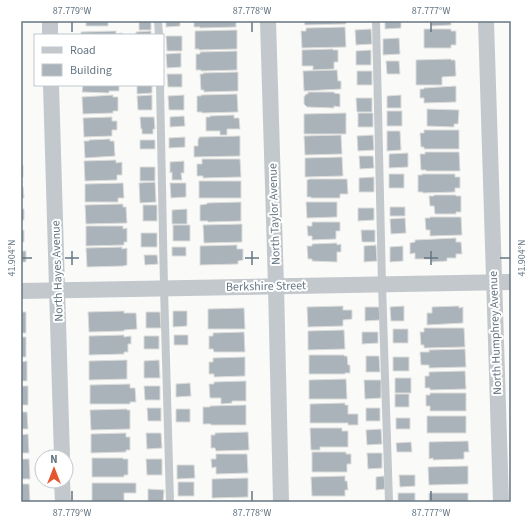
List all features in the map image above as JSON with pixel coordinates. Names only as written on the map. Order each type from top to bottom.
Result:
[{"type":"street","points":[[50,21],[50,34]]},
{"type":"street","name":"North Taylor Avenue","points":[[268,21],[281,502]]},
{"type":"street","name":"North Humphrey Avenue","points":[[486,21],[500,502]]},
{"type":"street","name":"North Hayes Avenue","points":[[52,86],[62,449]]},
{"type":"street","name":"Berkshire Street","points":[[21,291],[511,282]]},
{"type":"street","points":[[62,489],[63,502]]},
{"type":"lane","points":[[158,21],[159,34]]},
{"type":"lane","points":[[376,21],[389,502]]},
{"type":"lane","points":[[160,86],[170,502]]},
{"type":"building","points":[[86,21],[108,21],[108,26],[86,26]]},
{"type":"building","points":[[139,21],[151,21],[151,30],[139,30]]},
{"type":"building","points":[[166,21],[180,21],[180,26],[166,27]]},
{"type":"building","points":[[194,21],[236,21],[236,27],[200,28],[194,27]]},
{"type":"building","points":[[304,21],[346,21],[346,24],[305,25]]},
{"type":"building","points":[[385,21],[401,21],[401,28],[385,29]]},
{"type":"building","points":[[431,21],[451,21],[451,25],[431,26]]},
{"type":"building","points":[[345,27],[346,47],[302,48],[301,31],[306,31],[306,28]]},
{"type":"building","points":[[371,29],[372,44],[356,45],[355,30]]},
{"type":"building","points":[[424,29],[451,29],[451,31],[456,31],[456,45],[451,45],[451,48],[424,48]]},
{"type":"building","points":[[237,30],[237,49],[195,49],[195,31]]},
{"type":"building","points":[[116,31],[116,34],[81,34],[81,32]]},
{"type":"building","points":[[151,31],[151,34],[136,34],[136,32]]},
{"type":"building","points":[[166,36],[182,36],[182,51],[167,51]]},
{"type":"building","points":[[399,38],[400,54],[383,55],[383,39]]},
{"type":"building","points":[[302,50],[338,50],[338,62],[334,62],[334,69],[313,70],[313,66],[302,66]]},
{"type":"building","points":[[371,50],[371,65],[356,65],[356,51]]},
{"type":"building","points":[[237,51],[237,70],[196,70],[196,54],[200,54],[200,52]]},
{"type":"building","points":[[181,53],[181,67],[167,68],[166,54]]},
{"type":"building","points":[[416,60],[455,60],[456,76],[442,77],[442,85],[416,85]]},
{"type":"building","points":[[386,61],[399,61],[400,74],[387,74]]},
{"type":"building","points":[[337,70],[338,81],[341,81],[341,89],[304,91],[303,71]]},
{"type":"building","points":[[357,71],[372,71],[372,85],[357,85]]},
{"type":"building","points":[[238,72],[238,91],[204,92],[204,90],[201,90],[200,74]]},
{"type":"building","points":[[167,74],[182,74],[182,87],[168,87]]},
{"type":"building","points":[[83,86],[119,86],[119,91],[109,91],[109,93],[82,92]]},
{"type":"building","points":[[137,86],[152,86],[152,93],[137,94]]},
{"type":"building","points":[[456,86],[456,102],[424,103],[424,98],[420,98],[420,89]]},
{"type":"building","points":[[308,92],[334,92],[340,94],[340,107],[307,107],[304,104],[304,97],[308,94]]},
{"type":"building","points":[[237,94],[238,112],[197,112],[197,96]]},
{"type":"building","points":[[113,95],[113,97],[118,97],[118,111],[113,111],[113,113],[83,114],[82,97]]},
{"type":"building","points":[[152,95],[152,110],[138,110],[137,96]]},
{"type":"building","points":[[184,95],[184,110],[169,110],[168,96]]},
{"type":"building","points":[[401,95],[401,108],[387,108],[387,96]]},
{"type":"building","points":[[356,98],[372,98],[372,112],[357,112]]},
{"type":"building","points":[[427,109],[459,110],[458,124],[454,124],[454,127],[427,126]]},
{"type":"building","points":[[387,111],[402,111],[402,126],[387,126]]},
{"type":"building","points":[[346,113],[346,134],[304,134],[304,114]]},
{"type":"building","points":[[358,113],[373,113],[373,127],[358,127]]},
{"type":"building","points":[[234,115],[234,118],[239,118],[240,129],[227,129],[227,135],[220,135],[220,131],[206,131],[206,117]]},
{"type":"building","points":[[184,116],[185,126],[170,127],[170,117]]},
{"type":"building","points":[[112,117],[112,121],[117,121],[117,130],[112,130],[112,136],[84,137],[83,118]]},
{"type":"building","points":[[140,117],[154,117],[155,129],[153,129],[153,134],[142,134]]},
{"type":"building","points":[[424,130],[459,130],[459,149],[424,149],[424,147],[421,147],[420,133],[424,133]]},
{"type":"building","points":[[387,131],[400,131],[401,150],[387,151]]},
{"type":"building","points":[[341,135],[342,154],[305,155],[304,136]]},
{"type":"building","points":[[373,135],[374,150],[358,151],[357,136]]},
{"type":"building","points":[[240,136],[240,156],[194,157],[194,146],[198,146],[199,137]]},
{"type":"building","points":[[185,137],[185,147],[169,148],[169,138]]},
{"type":"building","points":[[110,139],[110,141],[114,141],[115,156],[85,158],[84,141]]},
{"type":"building","points":[[140,140],[155,140],[155,149],[140,149]]},
{"type":"building","points":[[425,152],[459,152],[460,171],[421,170],[420,154],[425,154]]},
{"type":"building","points":[[408,153],[408,167],[389,168],[389,154]]},
{"type":"building","points":[[359,156],[373,156],[374,168],[360,169]]},
{"type":"building","points":[[342,157],[343,176],[305,177],[305,158]]},
{"type":"building","points":[[202,159],[240,159],[241,177],[203,178],[203,176],[197,176],[197,164],[202,164]]},
{"type":"building","points":[[116,160],[116,163],[122,162],[122,175],[117,175],[117,180],[85,181],[84,161]]},
{"type":"building","points":[[184,161],[184,173],[181,173],[182,180],[172,180],[172,172],[170,173],[170,162]]},
{"type":"building","points":[[21,165],[23,165],[23,177],[21,177]]},
{"type":"building","points":[[140,167],[155,167],[155,181],[140,181]]},
{"type":"building","points":[[389,174],[404,174],[404,188],[389,188]]},
{"type":"building","points":[[455,174],[455,177],[460,177],[460,188],[455,188],[455,192],[418,192],[418,175]]},
{"type":"building","points":[[374,177],[374,192],[359,192],[359,178]]},
{"type":"building","points":[[347,179],[348,194],[340,194],[340,198],[307,197],[307,180]]},
{"type":"building","points":[[199,181],[241,181],[241,198],[199,198]]},
{"type":"building","points":[[155,182],[156,202],[140,203],[139,183]]},
{"type":"building","points":[[123,183],[124,198],[118,198],[118,202],[85,202],[85,184]]},
{"type":"building","points":[[170,183],[186,183],[186,197],[171,198]]},
{"type":"building","points":[[21,187],[23,187],[24,198],[21,198]]},
{"type":"building","points":[[429,196],[461,196],[461,212],[456,212],[456,214],[435,214],[434,206],[430,206]]},
{"type":"building","points":[[241,202],[241,221],[200,221],[200,205],[207,203]]},
{"type":"building","points":[[306,202],[337,202],[337,217],[307,218]]},
{"type":"building","points":[[123,204],[123,207],[126,207],[127,223],[86,224],[85,205]]},
{"type":"building","points":[[143,205],[157,205],[157,221],[143,221]]},
{"type":"building","points":[[390,207],[405,207],[405,216],[390,216]]},
{"type":"building","points":[[358,208],[374,208],[374,220],[358,221]]},
{"type":"building","points":[[21,209],[24,209],[24,220],[21,220]]},
{"type":"building","points":[[187,209],[187,224],[172,224],[172,210]]},
{"type":"building","points":[[461,217],[462,235],[430,236],[430,230],[426,230],[425,218]]},
{"type":"building","points":[[405,218],[406,233],[391,234],[390,219]]},
{"type":"building","points":[[312,222],[340,222],[340,231],[336,231],[336,239],[312,240],[312,236],[308,236],[307,226],[312,226]]},
{"type":"building","points":[[242,224],[242,242],[204,243],[203,225]]},
{"type":"building","points":[[173,225],[190,225],[190,241],[173,241]]},
{"type":"building","points":[[86,226],[123,226],[123,229],[127,228],[127,242],[124,242],[124,245],[86,246]]},
{"type":"building","points":[[24,230],[24,242],[21,242],[21,231]]},
{"type":"building","points":[[361,230],[375,230],[375,242],[362,242]]},
{"type":"building","points":[[141,233],[157,233],[157,247],[141,247]]},
{"type":"building","points":[[456,238],[456,242],[461,242],[462,254],[456,254],[456,258],[447,258],[447,261],[431,262],[431,259],[415,259],[415,253],[410,254],[410,243],[415,242],[415,240]]},
{"type":"building","points":[[337,243],[337,245],[341,244],[341,252],[337,252],[337,262],[312,261],[312,259],[308,259],[307,246],[312,246],[312,244]]},
{"type":"building","points":[[237,245],[237,249],[243,249],[243,260],[238,261],[238,264],[200,265],[200,246]]},
{"type":"building","points":[[376,245],[377,261],[364,262],[364,246]]},
{"type":"building","points":[[403,246],[403,261],[390,262],[390,247]]},
{"type":"building","points":[[122,247],[122,249],[127,248],[127,265],[87,267],[86,248]]},
{"type":"building","points":[[172,247],[186,247],[186,256],[172,256]]},
{"type":"building","points":[[21,251],[26,251],[26,262],[21,262]]},
{"type":"building","points":[[144,255],[157,255],[158,264],[145,265]]},
{"type":"building","points":[[343,306],[343,310],[352,310],[352,319],[343,320],[343,326],[308,327],[307,307]]},
{"type":"building","points":[[404,306],[404,321],[391,321],[390,307]]},
{"type":"building","points":[[459,306],[459,308],[463,307],[463,323],[427,325],[427,313],[432,313],[432,307]]},
{"type":"building","points":[[365,307],[379,307],[380,320],[365,321]]},
{"type":"building","points":[[244,308],[245,329],[208,329],[208,309]]},
{"type":"building","points":[[124,311],[124,313],[136,313],[137,329],[89,332],[88,312]]},
{"type":"building","points":[[173,311],[187,311],[187,326],[173,327]]},
{"type":"building","points":[[21,312],[26,312],[26,333],[21,333]]},
{"type":"building","points":[[146,312],[160,312],[161,328],[146,328]]},
{"type":"building","points":[[424,328],[464,328],[465,347],[424,348],[424,345],[421,345],[420,332],[424,332]]},
{"type":"building","points":[[393,329],[408,329],[408,343],[393,343]]},
{"type":"building","points":[[344,330],[345,349],[308,350],[308,331]]},
{"type":"building","points":[[244,332],[245,352],[214,352],[213,349],[209,349],[209,336],[213,336],[213,333]]},
{"type":"building","points":[[362,332],[378,332],[378,343],[362,344]]},
{"type":"building","points":[[124,335],[124,337],[131,336],[131,344],[128,344],[128,352],[124,352],[124,354],[89,355],[89,336]]},
{"type":"building","points":[[174,335],[188,335],[188,345],[174,345]]},
{"type":"building","points":[[144,336],[159,336],[159,349],[144,349]]},
{"type":"building","points":[[21,337],[26,337],[26,357],[21,357]]},
{"type":"building","points":[[465,349],[466,367],[429,368],[429,365],[421,365],[420,352],[429,352],[429,350]]},
{"type":"building","points":[[309,355],[347,356],[348,365],[350,365],[350,373],[309,374]]},
{"type":"building","points":[[366,356],[379,356],[380,372],[366,372]]},
{"type":"building","points":[[245,357],[245,376],[214,377],[214,374],[209,374],[209,362],[213,362],[213,358]]},
{"type":"building","points":[[393,357],[409,357],[409,371],[393,371]]},
{"type":"building","points":[[127,360],[127,379],[89,380],[89,361]]},
{"type":"building","points":[[159,360],[160,378],[144,378],[144,361]]},
{"type":"building","points":[[27,361],[27,381],[21,381],[21,362]]},
{"type":"building","points":[[465,371],[466,389],[430,390],[430,388],[425,388],[425,376],[429,376],[429,372]]},
{"type":"building","points":[[395,378],[411,378],[411,393],[395,393]]},
{"type":"building","points":[[346,379],[347,399],[309,399],[309,380]]},
{"type":"building","points":[[364,380],[381,380],[381,398],[365,399]]},
{"type":"building","points":[[246,381],[246,401],[232,401],[232,403],[221,404],[221,398],[210,398],[209,384],[214,384],[214,382]]},
{"type":"building","points":[[190,383],[191,396],[176,397],[176,384]]},
{"type":"building","points":[[130,384],[130,388],[135,388],[136,402],[130,402],[130,404],[90,404],[90,385]]},
{"type":"building","points":[[21,386],[28,386],[28,405],[21,405]]},
{"type":"building","points":[[144,386],[160,386],[160,400],[145,400]]},
{"type":"building","points":[[430,393],[466,393],[466,411],[430,411],[430,406],[426,406],[426,395],[430,395]]},
{"type":"building","points":[[395,394],[409,394],[409,407],[395,407]]},
{"type":"building","points":[[345,403],[345,405],[348,405],[348,414],[358,414],[358,425],[348,425],[348,423],[310,423],[310,404]]},
{"type":"building","points":[[246,405],[246,425],[203,424],[203,407]]},
{"type":"building","points":[[147,408],[161,408],[161,421],[148,421]]},
{"type":"building","points":[[366,408],[380,408],[380,421],[366,421]]},
{"type":"building","points":[[176,409],[190,409],[190,422],[176,422]]},
{"type":"building","points":[[90,410],[130,410],[130,429],[91,430]]},
{"type":"building","points":[[21,412],[27,412],[28,429],[21,429]]},
{"type":"building","points":[[427,416],[466,416],[466,433],[427,433]]},
{"type":"building","points":[[396,418],[410,418],[410,429],[396,429]]},
{"type":"building","points":[[310,428],[342,428],[342,431],[348,431],[348,447],[320,447],[320,450],[311,450]]},
{"type":"building","points":[[381,429],[382,444],[367,445],[366,430]]},
{"type":"building","points":[[248,432],[249,450],[216,451],[215,448],[211,448],[211,435],[215,435],[215,433]]},
{"type":"building","points":[[126,433],[126,437],[130,437],[130,450],[126,450],[126,452],[91,453],[91,434]]},
{"type":"building","points":[[146,433],[161,433],[162,448],[147,449]]},
{"type":"building","points":[[28,434],[29,453],[21,453],[21,435]]},
{"type":"building","points":[[468,441],[469,452],[464,452],[464,459],[429,459],[429,442]]},
{"type":"building","points":[[411,442],[412,452],[397,452],[396,443]]},
{"type":"building","points":[[312,452],[346,452],[346,454],[351,454],[351,464],[347,464],[347,472],[312,472]]},
{"type":"building","points":[[367,453],[382,453],[382,468],[368,469]]},
{"type":"building","points":[[216,454],[247,454],[248,473],[216,474],[216,467],[212,468],[211,459],[216,459]]},
{"type":"building","points":[[92,458],[128,459],[128,475],[124,475],[124,477],[92,477]]},
{"type":"building","points":[[21,459],[29,459],[30,479],[21,479]]},
{"type":"building","points":[[146,459],[162,459],[162,475],[147,475]]},
{"type":"building","points":[[177,465],[194,465],[195,478],[177,479]]},
{"type":"building","points":[[468,466],[468,484],[429,485],[428,467]]},
{"type":"building","points":[[399,475],[415,475],[415,486],[400,487]]},
{"type":"building","points":[[345,476],[348,490],[345,490],[345,496],[312,496],[311,477]]},
{"type":"building","points":[[384,476],[385,489],[376,490],[376,477]]},
{"type":"building","points":[[248,478],[248,497],[212,498],[212,479]]},
{"type":"building","points":[[178,482],[194,482],[194,496],[178,496]]},
{"type":"building","points":[[92,483],[136,483],[136,493],[124,493],[124,502],[92,502]]},
{"type":"building","points":[[21,484],[29,484],[30,502],[21,502]]},
{"type":"building","points":[[148,489],[164,490],[163,502],[148,502]]},
{"type":"building","points":[[398,493],[415,493],[415,501],[398,501]]},
{"type":"building","points":[[429,493],[468,493],[468,502],[429,502]]},
{"type":"building","points":[[348,501],[348,502],[313,502]]}]
